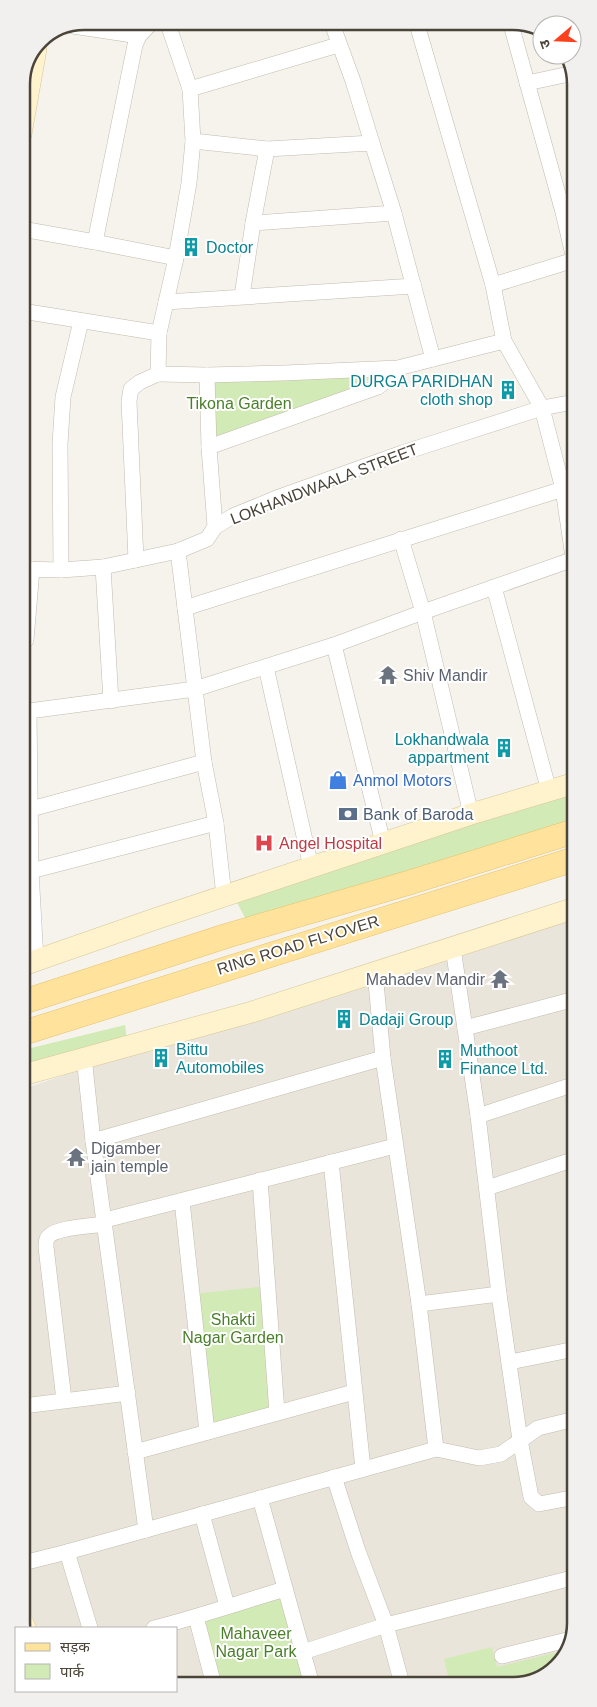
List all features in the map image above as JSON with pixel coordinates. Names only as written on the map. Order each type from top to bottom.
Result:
[{"type":"main road","name":"RING ROAD FLYOVER","points":[[30,1000],[226,936],[567,833]]},
{"type":"main road","name":"RING ROAD FLYOVER","points":[[30,1031],[567,861]]},
{"type":"street","points":[[99,30],[139,36]]},
{"type":"street","points":[[95,242],[135,45],[139,36],[145,30]]},
{"type":"street","points":[[158,374],[159,333],[176,258],[189,183],[192,141],[190,89],[170,30]]},
{"type":"street","points":[[334,30],[338,46],[353,81],[394,213],[433,359]]},
{"type":"street","points":[[419,30],[493,285],[504,341],[542,408],[567,482]]},
{"type":"street","points":[[512,30],[527,83],[567,207]]},
{"type":"street","points":[[190,89],[338,46]]},
{"type":"street","points":[[30,85],[33,65]]},
{"type":"street","points":[[527,83],[567,75]]},
{"type":"street","points":[[192,141],[267,149],[372,143]]},
{"type":"street","points":[[242,296],[267,149]]},
{"type":"street","points":[[253,223],[394,213]]},
{"type":"street","points":[[30,230],[176,258]]},
{"type":"street","points":[[493,285],[567,262]]},
{"type":"street","points":[[166,302],[414,286]]},
{"type":"street","points":[[30,313],[159,333]]},
{"type":"street","points":[[62,570],[60,444],[63,397],[81,321]]},
{"type":"street","points":[[136,560],[129,401],[131,389],[140,382],[158,374],[207,375],[398,368],[504,341]]},
{"type":"street","points":[[209,447],[378,387],[398,368]]},
{"type":"street","points":[[207,375],[209,447],[215,526]]},
{"type":"street","name":"LOKHANDWAALA STREET","points":[[30,569],[62,570],[103,567],[178,550],[206,539],[215,526],[233,516],[305,488],[402,453],[542,408],[567,403]]},
{"type":"street","points":[[185,608],[567,489]]},
{"type":"street","points":[[401,539],[423,612],[471,814]]},
{"type":"street","points":[[178,550],[204,762],[216,823],[224,896]]},
{"type":"street","points":[[30,711],[195,689],[334,645],[567,562]]},
{"type":"street","points":[[103,567],[111,701]]},
{"type":"street","points":[[494,587],[549,791]]},
{"type":"street","points":[[334,645],[383,843]]},
{"type":"street","points":[[266,667],[311,866]]},
{"type":"street","points":[[30,760],[32,871],[30,932]]},
{"type":"street","points":[[31,809],[204,762]]},
{"type":"street","points":[[30,963],[311,866],[567,785]]},
{"type":"street","points":[[32,871],[216,823]]},
{"type":"street","points":[[30,1067],[84,1057],[252,1012],[567,911]]},
{"type":"street","points":[[453,948],[478,1116],[499,1294],[520,1440],[531,1496],[539,1504],[567,1499]]},
{"type":"street","points":[[375,972],[383,1058],[419,1304],[436,1449]]},
{"type":"street","points":[[465,1028],[567,1001]]},
{"type":"street","points":[[84,1057],[93,1140],[146,1530]]},
{"type":"street","points":[[93,1140],[383,1058]]},
{"type":"street","points":[[478,1116],[567,1087]]},
{"type":"street","points":[[64,1400],[46,1247],[47,1238],[51,1234],[61,1230],[105,1222],[182,1200],[395,1146]]},
{"type":"street","points":[[331,1162],[363,1469]]},
{"type":"street","points":[[487,1188],[567,1162]]},
{"type":"street","points":[[260,1180],[277,1413]]},
{"type":"street","points":[[182,1200],[207,1432]]},
{"type":"street","points":[[419,1304],[499,1294]]},
{"type":"street","points":[[510,1362],[567,1351]]},
{"type":"street","points":[[135,1452],[354,1392]]},
{"type":"street","points":[[30,1405],[128,1393]]},
{"type":"street","points":[[30,1561],[436,1449],[479,1458],[501,1454],[538,1428],[567,1421]]},
{"type":"street","points":[[334,1477],[358,1550],[386,1625],[400,1677]]},
{"type":"street","points":[[260,1498],[310,1677]]},
{"type":"street","points":[[202,1514],[228,1606]]},
{"type":"street","points":[[67,1552],[90,1627]]},
{"type":"street","points":[[303,1652],[386,1625],[567,1579]]},
{"type":"street","points":[[158,1627],[285,1589]]},
{"type":"street","points":[[196,1617],[212,1677]]},
{"type":"street","points":[[502,1656],[564,1640]]},
{"type":"shaded area","points":[[567,916],[567,1623],[566,1634],[560,1650],[549,1664],[543,1668],[520,1677],[178,1677],[178,1627],[32,1627],[30,1617],[30,1087],[172,1039]]},
{"type":"green space","name":"Tikona Garden","points":[[398,368],[214,446],[207,375]]},
{"type":"green space","points":[[567,781],[567,835],[254,935],[232,893]]},
{"type":"green space","points":[[125,1025],[127,1040],[30,1066],[30,1048]]},
{"type":"green space","name":"Shakti Nagar Garden","points":[[268,1286],[277,1413],[207,1432],[192,1294]]},
{"type":"green space","name":"Mahaveer Nagar Park","points":[[285,1589],[310,1677],[212,1677],[196,1617]]},
{"type":"green space","points":[[492,1647],[497,1667],[558,1653],[543,1668],[520,1677],[448,1677],[444,1659]]},
{"type":"place","name":"Doctor","points":[[191,247]]},
{"type":"place","name":"DURGA PARIDHAN cloth shop","points":[[508,390]]},
{"type":"place","name":"Shiv Mandir","points":[[388,675]]},
{"type":"place","name":"Lokhandwala appartment","points":[[504,748]]},
{"type":"place","name":"Anmol Motors","points":[[338,780]]},
{"type":"place","name":"Bank of Baroda","points":[[348,814]]},
{"type":"place","name":"Angel Hospital","points":[[264,843]]},
{"type":"place","name":"Mahadev Mandir","points":[[500,979]]},
{"type":"place","name":"Dadaji Group","points":[[344,1019]]},
{"type":"place","name":"Bittu Automobiles","points":[[161,1058]]},
{"type":"place","name":"Muthoot Finance Ltd.","points":[[445,1059]]},
{"type":"place","name":"Digamber jain temple","points":[[76,1157]]}]
